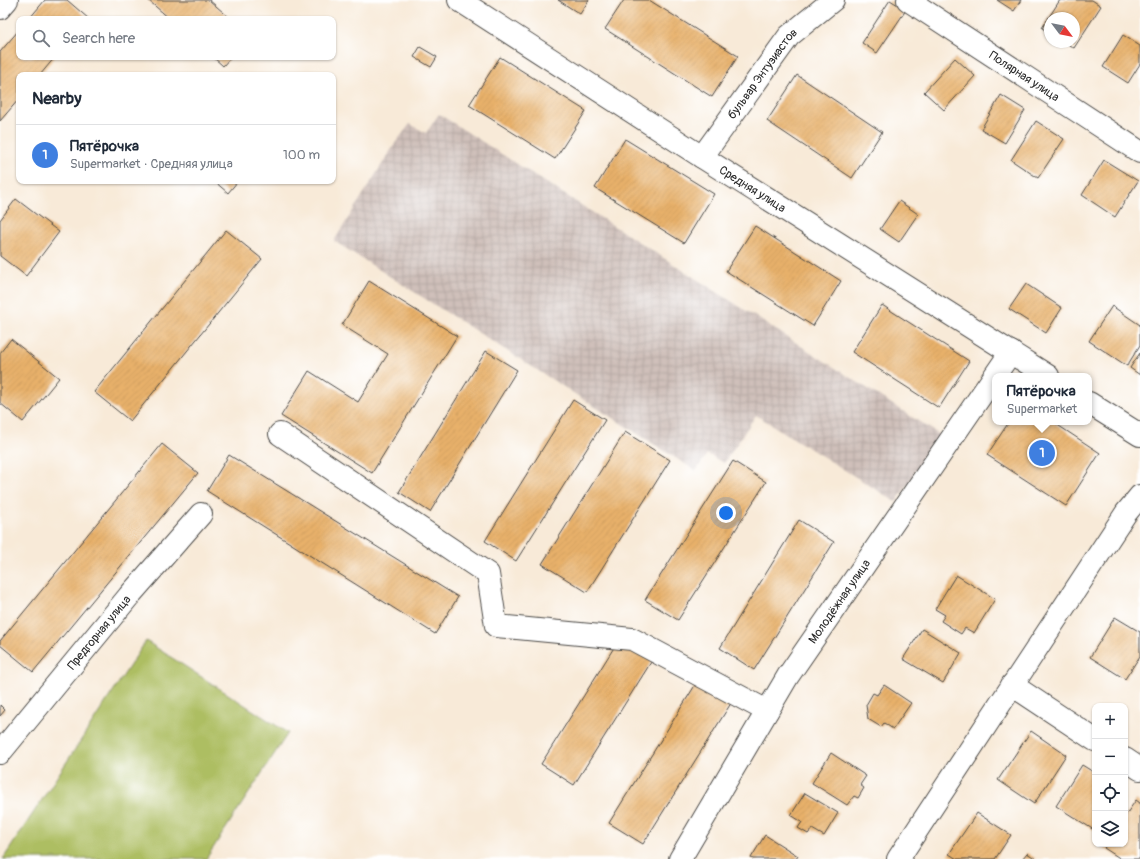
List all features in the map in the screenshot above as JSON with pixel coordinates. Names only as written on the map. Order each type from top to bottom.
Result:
[{"type":"street","points":[[0,8],[7,0]]},
{"type":"street","name":"Средняя улица","points":[[459,0],[702,157],[1043,373]]},
{"type":"street","name":"бульвар Энтузиастов","points":[[702,157],[789,36],[833,0]]},
{"type":"street","name":"Полярная улица","points":[[908,0],[1140,152]]},
{"type":"street","name":"Молодёжная улица","points":[[996,373],[1011,352]]},
{"type":"street","name":"Молодёжная улица","points":[[680,859],[792,669],[992,380]]},
{"type":"street","points":[[1092,404],[1140,435]]},
{"type":"street","points":[[280,434],[488,574],[496,626],[632,639],[767,711]]},
{"type":"street","points":[[898,859],[1126,513],[1140,496]]},
{"type":"street","name":"Предгорная улица","points":[[0,753],[129,596],[201,514]]},
{"type":"street","points":[[1012,685],[1093,739]]},
{"type":"street","points":[[1128,761],[1140,769]]},
{"type":"shaded area","points":[[439,114],[940,435],[896,502],[756,415],[724,463],[707,454],[696,471],[334,241],[396,142],[410,124],[426,133]]},
{"type":"green space","points":[[146,641],[288,733],[206,859],[3,859]]},
{"type":"building","points":[[45,0],[67,0],[86,16],[32,16]]},
{"type":"building","points":[[148,0],[209,0],[228,16],[167,16]]},
{"type":"building","points":[[558,0],[589,0],[580,14]]},
{"type":"building","points":[[624,0],[649,0],[738,56],[712,97],[605,29]]},
{"type":"building","points":[[890,0],[906,10],[877,53],[862,43]]},
{"type":"building","points":[[997,0],[1021,0],[1014,11]]},
{"type":"building","points":[[1060,0],[1092,0],[1101,6],[1080,39],[1080,12],[1052,12]]},
{"type":"building","points":[[16,33],[16,60],[52,60],[42,72],[16,72],[16,102],[0,121],[0,52]]},
{"type":"building","points":[[1123,35],[1140,46],[1140,64],[1128,83],[1103,67]]},
{"type":"building","points":[[420,47],[437,57],[431,67],[414,57]]},
{"type":"building","points":[[500,57],[586,111],[555,159],[469,105]]},
{"type":"building","points":[[955,58],[975,76],[944,110],[924,92]]},
{"type":"building","points":[[216,60],[228,60],[223,66]]},
{"type":"building","points":[[797,75],[882,132],[852,178],[767,121]]},
{"type":"building","points":[[1001,95],[1025,110],[1005,143],[981,129]]},
{"type":"building","points":[[1036,121],[1064,139],[1038,178],[1011,160]]},
{"type":"building","points":[[625,139],[714,194],[684,243],[595,188]]},
{"type":"building","points":[[1104,160],[1138,181],[1115,217],[1082,195]]},
{"type":"building","points":[[218,184],[236,184],[228,193]]},
{"type":"building","points":[[16,199],[59,232],[26,276],[0,256],[0,220]]},
{"type":"building","points":[[899,201],[918,214],[899,242],[880,229]]},
{"type":"building","points":[[755,226],[841,281],[813,326],[726,271]]},
{"type":"building","points":[[226,230],[262,259],[130,421],[94,392]]},
{"type":"building","points":[[369,281],[457,336],[372,473],[281,416],[309,371],[358,402],[388,354],[342,325]]},
{"type":"building","points":[[1026,284],[1062,308],[1046,333],[1009,309]]},
{"type":"building","points":[[882,305],[969,361],[939,408],[852,352]]},
{"type":"building","points":[[1112,306],[1140,325],[1140,345],[1127,366],[1089,341]]},
{"type":"building","points":[[11,339],[59,378],[23,422],[0,403],[0,353]]},
{"type":"building","points":[[486,351],[517,370],[430,512],[399,492]]},
{"type":"building","points":[[1140,353],[1140,375],[1130,368]]},
{"type":"building","points":[[573,400],[605,420],[516,561],[485,541]]},
{"type":"building","points":[[1007,425],[1058,425],[1100,453],[1066,506],[987,455]]},
{"type":"building","points":[[625,432],[670,460],[587,592],[542,564]]},
{"type":"building","points":[[162,444],[198,473],[33,672],[0,645],[0,641]]},
{"type":"building","points":[[229,455],[458,597],[435,634],[207,491]]},
{"type":"building","points":[[733,461],[766,482],[678,620],[645,600]]},
{"type":"building","points":[[799,520],[834,542],[754,670],[720,648]]},
{"type":"building","points":[[956,575],[995,599],[974,633],[965,628],[961,634],[941,621],[945,615],[935,609]]},
{"type":"building","points":[[1115,617],[1140,632],[1140,656],[1125,679],[1090,657]]},
{"type":"building","points":[[922,629],[961,653],[943,683],[903,659]]},
{"type":"building","points":[[625,630],[658,651],[574,785],[541,764]]},
{"type":"building","points":[[699,679],[733,700],[643,844],[609,823]]},
{"type":"building","points":[[884,685],[911,703],[893,729],[884,723],[881,727],[868,719],[866,705],[873,693],[877,695]]},
{"type":"building","points":[[0,705],[5,710],[0,716]]},
{"type":"building","points":[[1031,731],[1066,755],[1034,804],[998,780]]},
{"type":"building","points":[[831,753],[866,776],[860,785],[864,788],[858,798],[854,796],[847,805],[812,783]]},
{"type":"building","points":[[1082,765],[1092,771],[1092,829],[1056,806]]},
{"type":"building","points":[[805,793],[838,813],[824,836],[812,829],[808,834],[798,828],[802,822],[791,815]]},
{"type":"building","points":[[1136,800],[1140,803],[1140,859],[1121,859],[1104,848],[1128,847],[1128,812]]},
{"type":"building","points":[[977,813],[1011,835],[995,859],[957,859],[949,854]]},
{"type":"building","points":[[765,835],[798,856],[796,859],[751,858]]},
{"type":"building","points":[[1027,853],[1036,859],[1022,859]]},
{"type":"place","name":"Пятёрочка","points":[[1042,453]]}]
